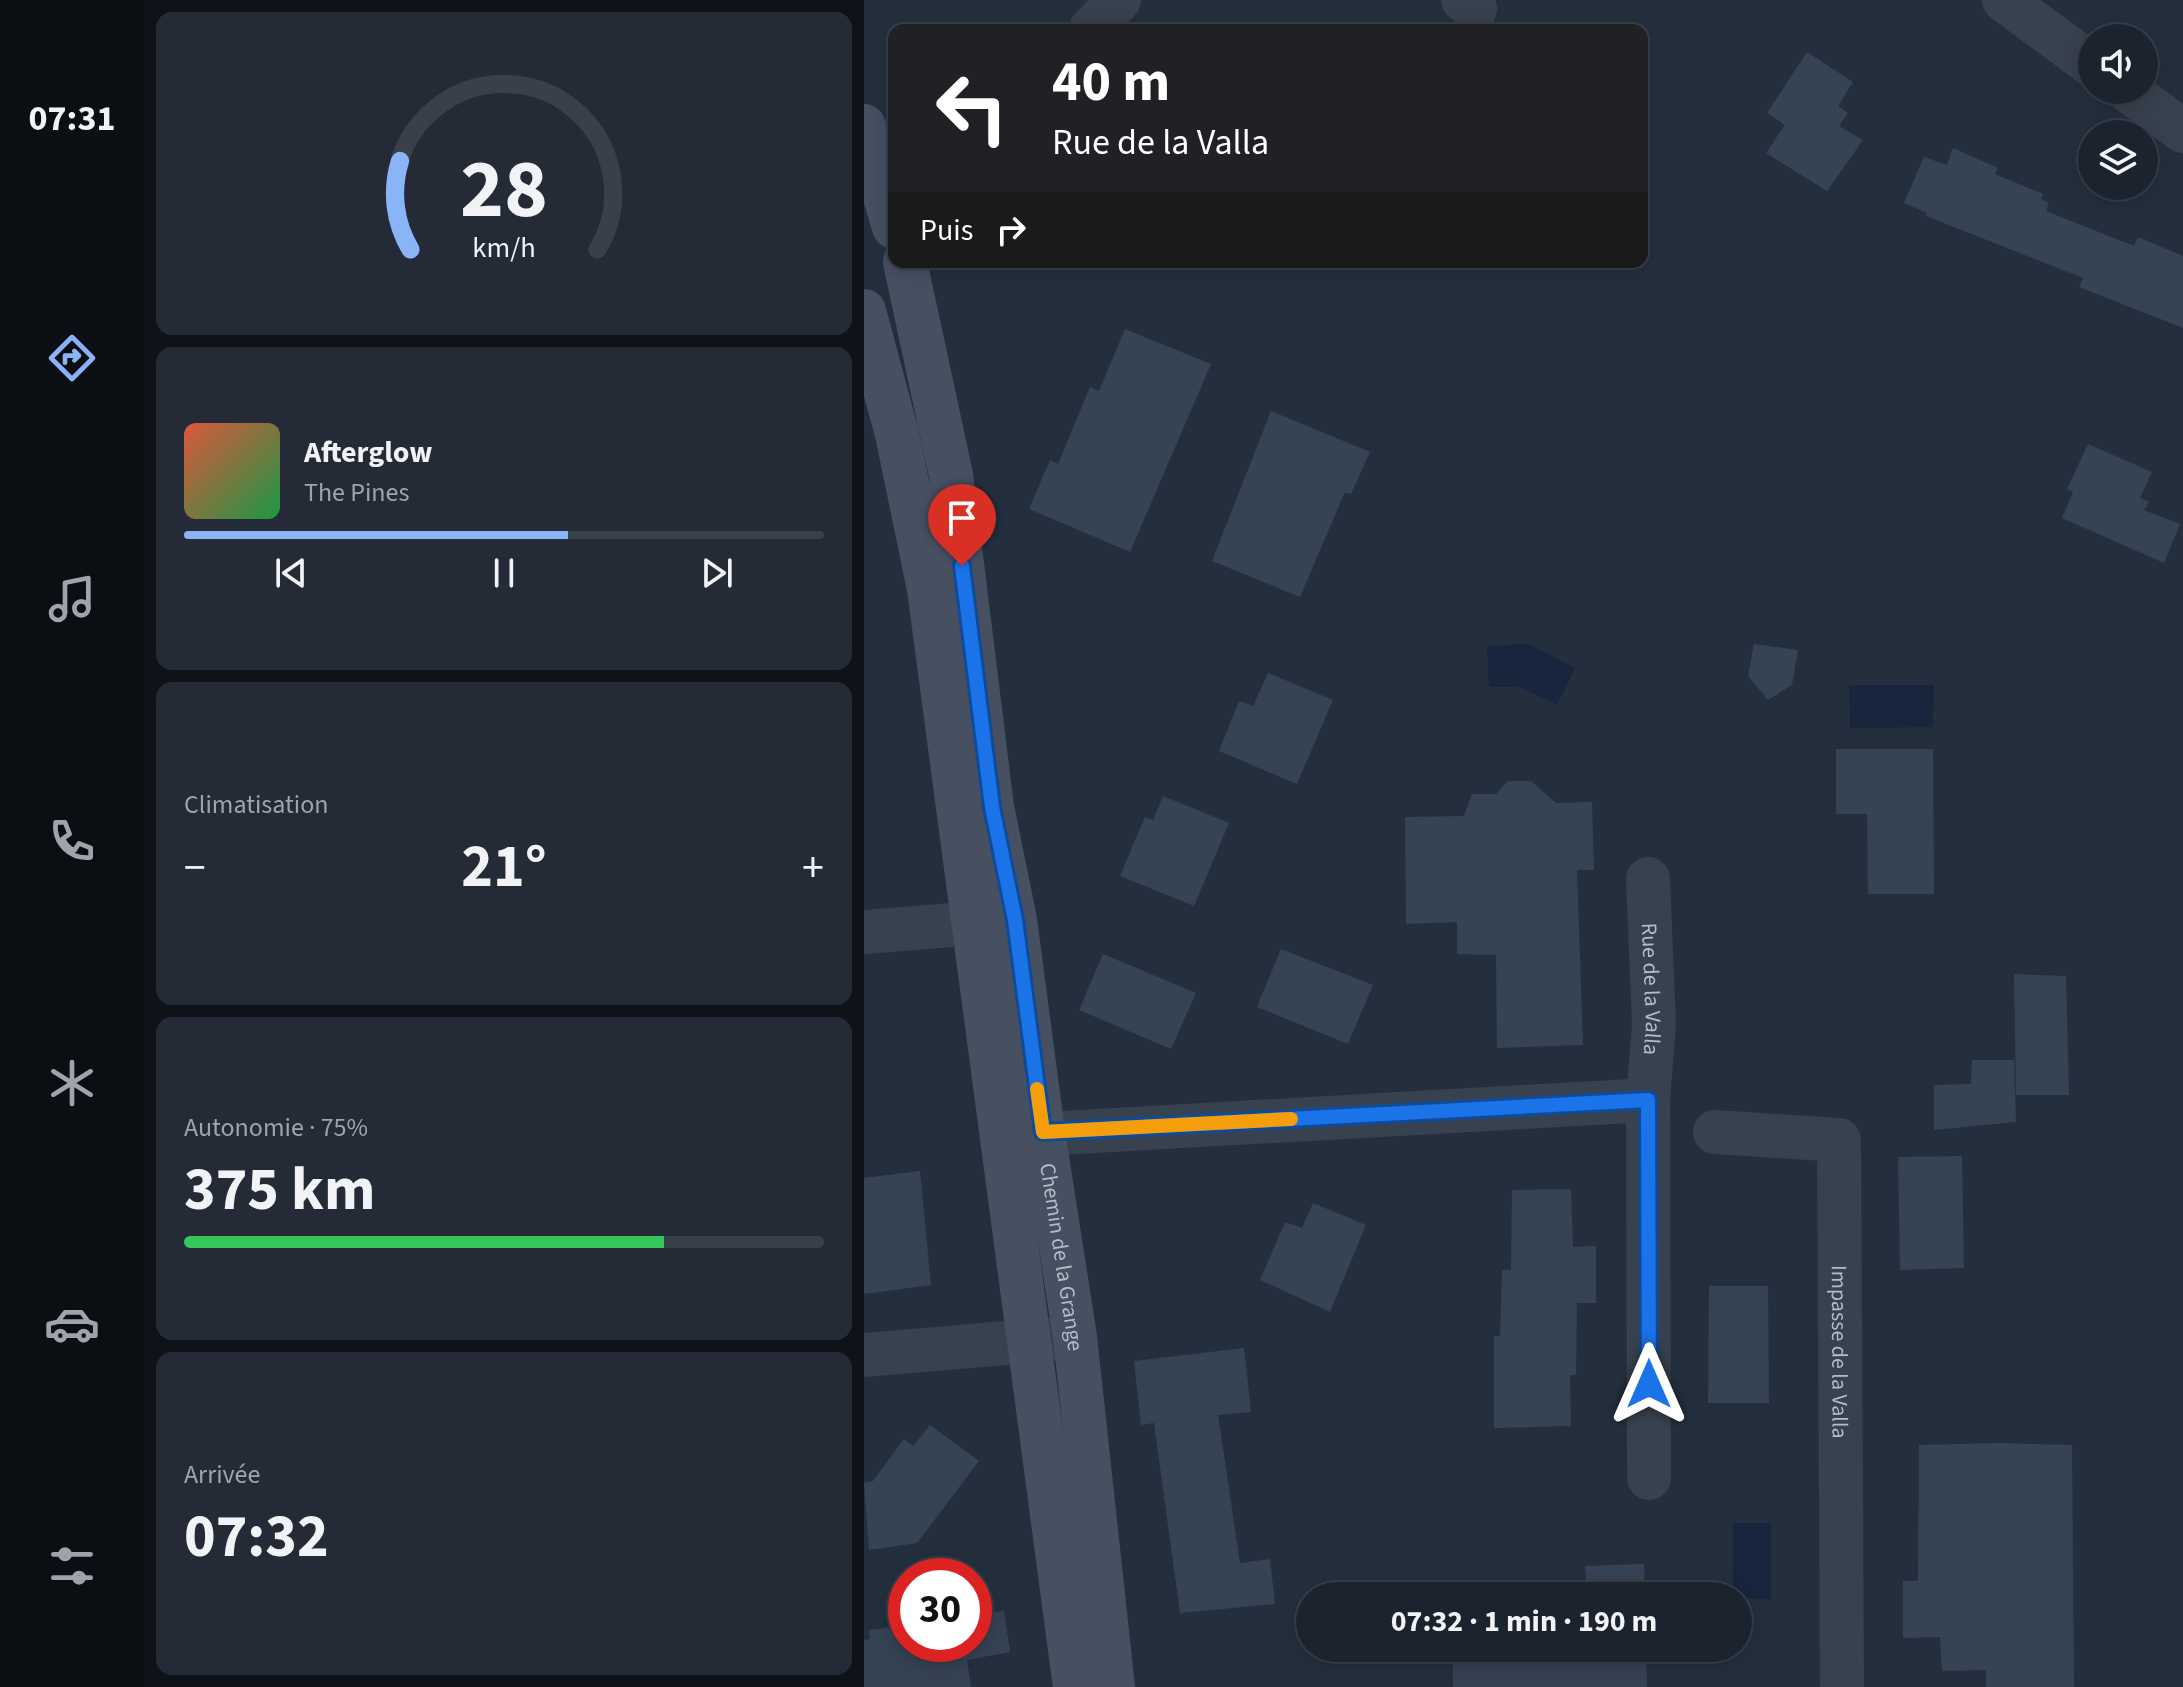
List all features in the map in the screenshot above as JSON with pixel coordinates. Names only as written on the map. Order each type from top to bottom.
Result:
[{"type":"street","points":[[1096,24],[1119,0]]},
{"type":"street","points":[[2004,0],[2078,55]]},
{"type":"street","points":[[2146,104],[2183,131]]},
{"type":"street","points":[[864,126],[884,206]]},
{"type":"street","name":"Chemin de la Grange","points":[[906,268],[951,475],[992,807],[995,921]]},
{"type":"street","name":"Chemin de la Grange","points":[[864,311],[897,434],[995,921],[1022,1135],[1030,1343],[1075,1687]]},
{"type":"street","name":"Rue de la Valla","points":[[1648,879],[1654,1025],[1648,1100],[1649,1478]]},
{"type":"street","points":[[864,932],[995,921]]},
{"type":"street","points":[[1022,1135],[1648,1100]]},
{"type":"street","name":"Impasse de la Valla","points":[[1715,1132],[1839,1140],[1842,1687]]},
{"type":"street","name":"Chemin de la Grange","points":[[1022,1135],[1075,1337],[1113,1687]]},
{"type":"street","points":[[864,1355],[1075,1337]]},
{"type":"water","points":[[1528,644],[1575,668],[1557,705],[1519,687],[1489,687],[1487,646]]},
{"type":"water","points":[[1849,685],[1934,685],[1933,727],[1850,728]]},
{"type":"water","points":[[1733,1523],[1771,1523],[1771,1600],[1752,1598],[1752,1582],[1733,1582]]},
{"type":"building","points":[[1807,52],[1853,82],[1838,106],[1848,113],[1839,126],[1863,140],[1827,191],[1766,153],[1785,125],[1767,113]]},
{"type":"building","points":[[1953,148],[1998,168],[1995,174],[2043,194],[2041,199],[2049,203],[2046,211],[2134,246],[2138,237],[2183,256],[2183,328],[2079,287],[2083,278],[1926,216],[1927,213],[1904,203],[1924,157],[1947,165]]},
{"type":"building","points":[[1125,329],[1211,364],[1130,552],[1029,509],[1050,460],[1058,464],[1090,387],[1099,391]]},
{"type":"building","points":[[1271,411],[1370,452],[1351,494],[1345,492],[1300,597],[1212,561]]},
{"type":"building","points":[[2088,444],[2152,472],[2140,498],[2149,502],[2144,510],[2180,524],[2164,563],[2062,518],[2073,492],[2067,489]]},
{"type":"building","points":[[1754,644],[1798,650],[1792,685],[1768,700],[1748,676]]},
{"type":"building","points":[[1268,673],[1333,700],[1297,784],[1219,751],[1239,701],[1253,706]]},
{"type":"building","points":[[1836,749],[1933,749],[1934,894],[1868,894],[1867,814],[1836,814]]},
{"type":"building","points":[[1508,781],[1531,781],[1556,803],[1592,802],[1594,870],[1577,870],[1583,1045],[1497,1048],[1496,955],[1457,954],[1457,922],[1406,924],[1405,817],[1464,816],[1472,794],[1496,794]]},
{"type":"building","points":[[1163,796],[1229,823],[1194,906],[1120,876],[1145,817],[1153,820]]},
{"type":"building","points":[[1281,949],[1373,985],[1348,1044],[1257,1007]]},
{"type":"building","points":[[1103,954],[1196,993],[1171,1049],[1079,1010]]},
{"type":"building","points":[[2014,974],[2066,976],[2069,1095],[2016,1095]]},
{"type":"building","points":[[1972,1060],[2014,1060],[2016,1122],[1934,1130],[1934,1085],[1971,1084]]},
{"type":"building","points":[[1962,1156],[1964,1268],[1900,1270],[1898,1157]]},
{"type":"building","points":[[920,1171],[931,1285],[864,1294],[864,1178]]},
{"type":"building","points":[[1571,1189],[1573,1247],[1596,1246],[1596,1303],[1577,1303],[1576,1375],[1570,1375],[1571,1426],[1494,1428],[1494,1336],[1500,1336],[1502,1270],[1511,1270],[1512,1190]]},
{"type":"building","points":[[1313,1203],[1366,1225],[1330,1312],[1260,1280],[1285,1222],[1302,1228]]},
{"type":"building","points":[[1709,1286],[1768,1286],[1769,1403],[1708,1403]]},
{"type":"building","points":[[1244,1348],[1251,1412],[1218,1415],[1240,1563],[1270,1559],[1275,1604],[1180,1613],[1154,1423],[1141,1425],[1134,1361]]},
{"type":"building","points":[[930,1425],[979,1461],[917,1543],[869,1550],[864,1483],[873,1481],[904,1439],[913,1446]]},
{"type":"building","points":[[1919,1445],[2072,1445],[2074,1687],[1986,1687],[1986,1670],[1942,1671],[1940,1637],[1903,1638],[1903,1581],[1918,1581]]},
{"type":"building","points":[[1644,1564],[1645,1582],[1502,1582],[1586,1580],[1585,1566]]},
{"type":"building","points":[[1004,1611],[1010,1652],[992,1655],[992,1613]]},
{"type":"building","points":[[888,1627],[888,1662],[967,1662],[971,1687],[864,1687],[864,1640],[870,1639],[869,1630]]},
{"type":"building","points":[[1453,1662],[1646,1662],[1647,1687],[1453,1687]]},
{"type":"slow traffic","points":[[1037,1089],[1043,1132],[1291,1119]]},
{"type":"route","points":[[962,566],[992,807],[1015,920],[1043,1132],[1648,1100],[1649,1384]]}]
